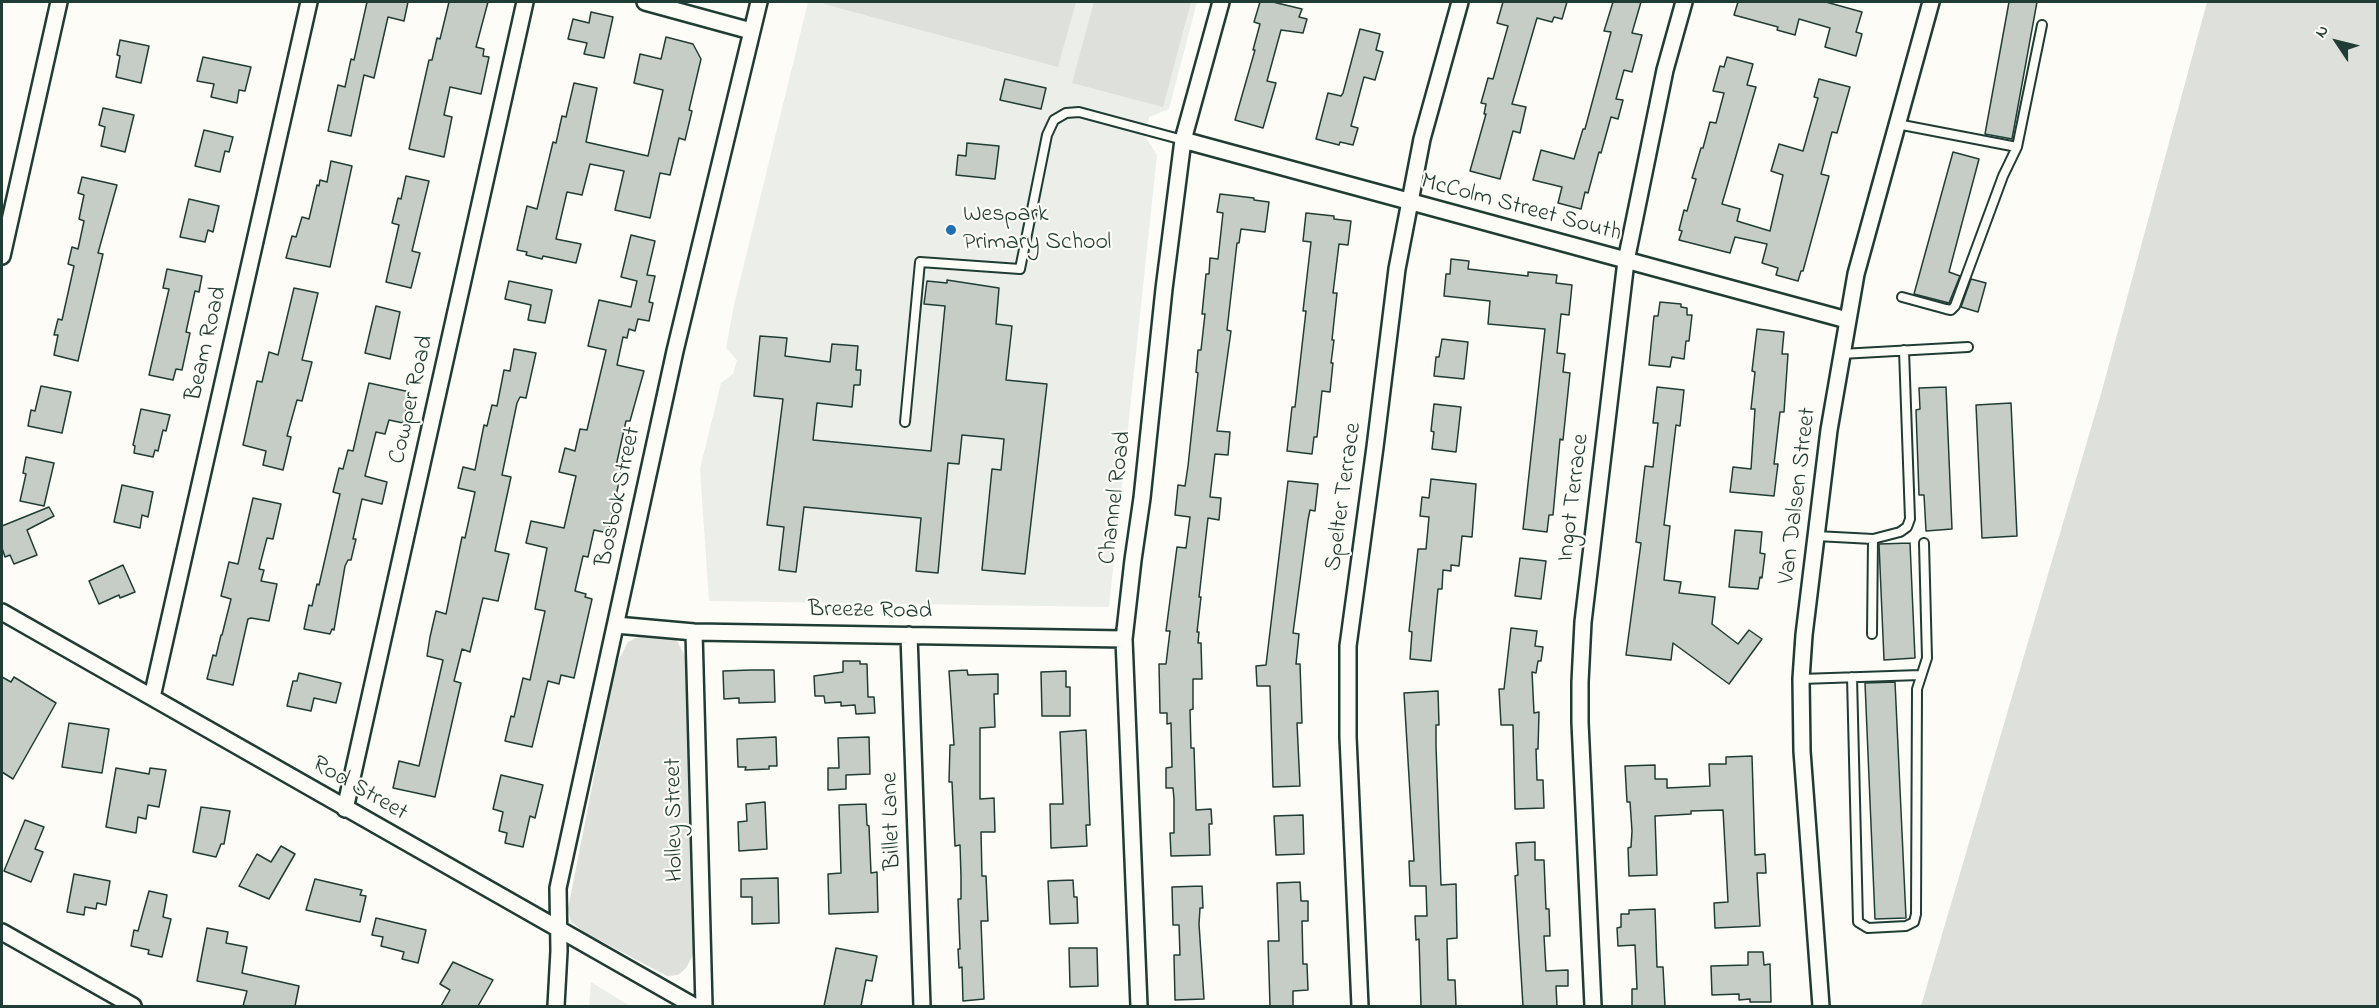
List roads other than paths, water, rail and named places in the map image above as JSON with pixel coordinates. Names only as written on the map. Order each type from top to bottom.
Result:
[{"type":"street","points":[[2,256],[59,2]]},
{"type":"street","name":"Beam Road","points":[[152,697],[309,2]]},
{"type":"street","name":"Cowper Road","points":[[345,809],[525,2]]},
{"type":"street","points":[[645,2],[751,31]]},
{"type":"street","name":"Bosbok Street","points":[[556,1006],[559,951],[558,888],[675,351],[759,2]]},
{"type":"street","name":"Channel Road","points":[[1139,1006],[1124,639],[1183,140],[1221,2]]},
{"type":"street","name":"Spelter Terrace","points":[[1360,1006],[1348,737],[1348,646],[1397,269],[1422,139],[1460,2]]},
{"type":"street","name":"Ingot Terrace","points":[[1593,1006],[1580,682],[1583,622],[1626,261],[1665,70],[1684,2]]},
{"type":"street","name":"Van Dalsen Street","points":[[1821,1006],[1803,751],[1801,679],[1816,536],[1829,430],[1856,274],[1930,2]]},
{"type":"street","name":"McColm Street South","points":[[1183,140],[1847,320]]},
{"type":"street","name":"Rod Street","points":[[2,612],[694,1006]]},
{"type":"street","name":"Breeze Road","points":[[616,625],[694,632],[1124,639]]},
{"type":"street","name":"Holley Street","points":[[694,632],[704,1006]]},
{"type":"street","name":"Billet Lane","points":[[909,635],[922,1006]]},
{"type":"street","points":[[2,932],[133,1006]]},
{"type":"lane","points":[[1902,297],[1951,310],[1955,306],[2003,176],[2017,147],[2042,25]]},
{"type":"lane","points":[[905,422],[920,262],[1020,269],[1047,135],[1054,120],[1066,113],[1079,112],[1183,140]]},
{"type":"lane","points":[[1897,124],[2017,147]]},
{"type":"lane","points":[[1841,354],[1968,347]]},
{"type":"lane","points":[[1816,536],[1873,539],[1900,532],[1908,527],[1910,519],[1904,350]]},
{"type":"lane","points":[[1872,634],[1873,539]]},
{"type":"lane","points":[[1852,677],[1858,922],[1868,928],[1906,926],[1914,922],[1916,914],[1917,689],[1927,658],[1924,543]]},
{"type":"lane","points":[[1801,679],[1920,675]]},
{"type":"place","name":"Wespark Primary School","points":[[951,230]]}]
